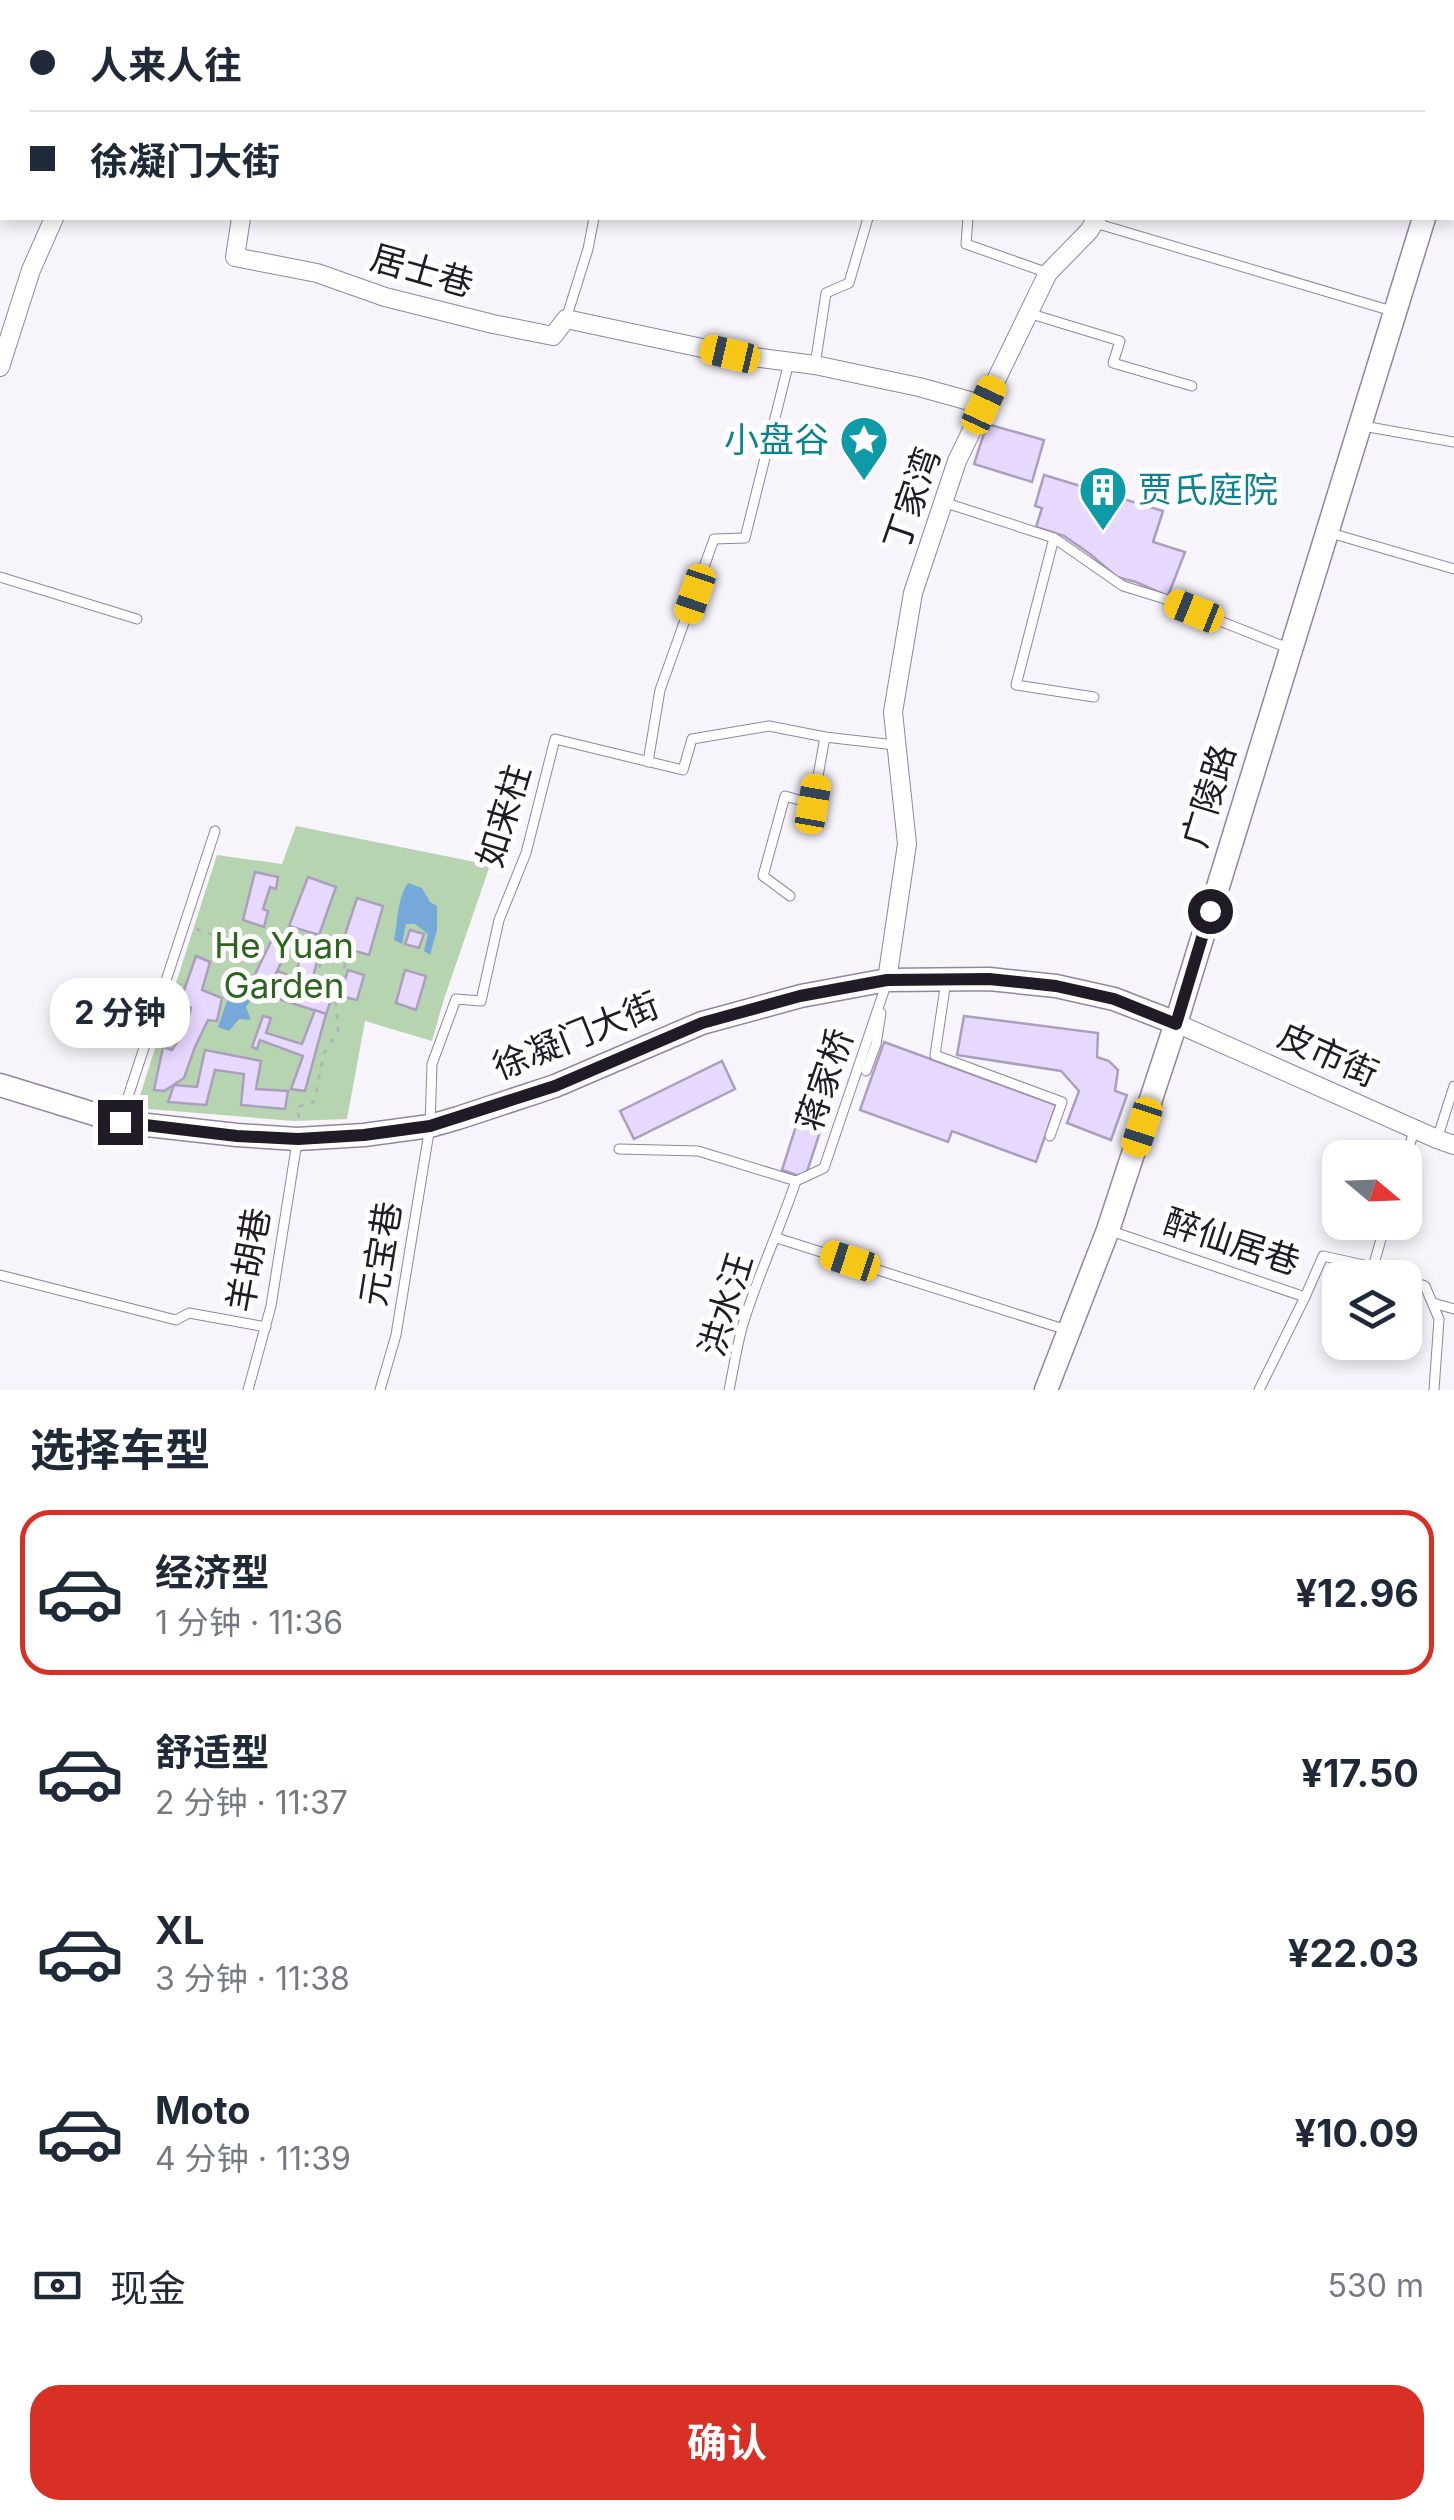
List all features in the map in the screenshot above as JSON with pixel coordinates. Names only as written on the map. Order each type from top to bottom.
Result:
[{"type":"street","points":[[0,367],[31,270],[53,220]]},
{"type":"street","name":"居士巷","points":[[241,220],[235,257],[317,272],[385,297],[552,336],[566,319]]},
{"type":"street","name":"丁家湾","points":[[887,980],[907,844],[893,712],[914,594],[957,461],[1028,313],[1048,273],[1095,220]]},
{"type":"street","name":"广陵路","points":[[1046,1390],[1108,1230],[1176,1024],[1423,220]]},
{"type":"street","points":[[566,319],[730,354],[815,365],[984,405]]},
{"type":"street","name":"徐凝门大街","points":[[0,1084],[120,1122],[237,1136],[298,1130],[364,1135],[430,1126],[555,1086],[702,1023],[800,996],[887,980],[989,979],[1056,986],[1114,999],[1176,1024]]},
{"type":"street","name":"皮市街","points":[[1176,1024],[1446,1142]]},
{"type":"lane","points":[[566,319],[594,220]]},
{"type":"lane","points":[[815,365],[826,293],[849,284],[867,220]]},
{"type":"lane","points":[[968,220],[966,244],[1048,273]]},
{"type":"lane","points":[[1095,220],[1395,312]]},
{"type":"lane","points":[[1028,313],[1120,341],[1113,363],[1192,386]]},
{"type":"lane","points":[[648,762],[660,690],[714,539],[744,538],[789,362]]},
{"type":"lane","points":[[1360,426],[1454,442]]},
{"type":"lane","points":[[943,502],[1054,538],[1123,586],[1291,650]]},
{"type":"lane","points":[[1327,532],[1454,568]]},
{"type":"lane","points":[[1054,538],[1016,685],[1094,697]]},
{"type":"lane","points":[[0,577],[136,619]]},
{"type":"lane","name":"如来柱","points":[[430,1126],[432,1064],[456,999],[481,1000],[499,920],[526,853],[555,739],[682,770],[692,739],[769,726],[824,738],[896,745]]},
{"type":"lane","points":[[790,896],[764,876],[784,796],[813,804],[824,738]]},
{"type":"lane","points":[[120,1122],[215,831]]},
{"type":"lane","points":[[946,979],[935,1055],[1062,1102],[1050,1136]]},
{"type":"lane","points":[[866,1071],[876,1044],[887,980]]},
{"type":"lane","name":"蒋家桥","points":[[777,1238],[796,1181],[824,1168],[887,980]]},
{"type":"lane","points":[[1446,1142],[1454,1086]]},
{"type":"lane","name":"元宝巷","points":[[380,1390],[396,1335],[430,1126]]},
{"type":"lane","points":[[1411,1140],[1415,1128]]},
{"type":"lane","name":"羊胡巷","points":[[248,1390],[271,1306],[298,1130]]},
{"type":"lane","points":[[620,1150],[698,1150],[796,1181]]},
{"type":"lane","name":"醉仙居巷","points":[[1108,1230],[1305,1297],[1323,1256],[1339,1260]]},
{"type":"lane","points":[[777,1238],[1070,1332]]},
{"type":"lane","name":"洪水汪","points":[[729,1390],[742,1325],[777,1238]]},
{"type":"lane","points":[[0,1275],[176,1320],[189,1313],[266,1327]]},
{"type":"lane","points":[[1422,1285],[1439,1319],[1434,1390]]},
{"type":"lane","points":[[1259,1390],[1305,1297]]},
{"type":"lane","points":[[1432,1304],[1454,1309]]},
{"type":"path","points":[[184,924],[265,954]]},
{"type":"path","points":[[298,1130],[297,1107],[314,1102],[324,1052],[338,1032],[338,991],[346,961],[324,955],[315,979],[338,991]]},
{"type":"green space","name":"He Yuan Garden","points":[[296,826],[490,865],[432,1041],[365,1021],[347,1119],[294,1121],[136,1108],[217,855],[282,864]]},
{"type":"water","points":[[408,883],[422,888],[437,906],[437,930],[430,955],[424,951],[428,934],[415,924],[406,924],[402,944],[394,940]]},
{"type":"water","points":[[239,985],[249,987],[255,994],[246,1007],[251,1020],[239,1019],[229,1031],[218,1027],[229,995]]},
{"type":"building","points":[[987,424],[1044,440],[1032,482],[974,464]]},
{"type":"building","name":"贾氏庭院","points":[[1044,475],[1163,511],[1153,542],[1185,552],[1168,596],[1117,577],[1064,536],[1036,527],[1042,508],[1035,506]]},
{"type":"building","points":[[255,872],[278,877],[276,889],[270,887],[263,909],[268,911],[264,927],[243,920]]},
{"type":"building","points":[[308,877],[336,887],[319,935],[289,926]]},
{"type":"building","points":[[357,898],[383,906],[369,955],[341,947]]},
{"type":"building","points":[[410,930],[424,934],[419,948],[405,944]]},
{"type":"building","points":[[276,931],[293,937],[266,995],[249,987]]},
{"type":"building","points":[[303,950],[319,955],[312,980],[295,975]]},
{"type":"building","points":[[196,956],[210,962],[202,990],[222,998],[217,1021],[208,1020],[184,1078],[164,1091],[154,1090],[163,1047],[172,1050],[186,1028],[191,1008],[181,999]]},
{"type":"building","points":[[348,970],[364,975],[357,1000],[340,996]]},
{"type":"building","points":[[405,970],[426,976],[416,1010],[396,1003]]},
{"type":"building","points":[[277,971],[334,992],[326,1014],[266,995]]},
{"type":"building","points":[[315,1010],[326,1014],[305,1091],[291,1089],[303,1056],[260,1040],[257,1049],[252,1047],[263,1016],[271,1018],[266,1033],[302,1044]]},
{"type":"building","points":[[964,1016],[1098,1033],[1097,1057],[1118,1070],[1115,1091],[1127,1095],[1111,1140],[1067,1123],[1079,1091],[1061,1071],[957,1055]]},
{"type":"building","points":[[884,1042],[1056,1105],[1036,1162],[952,1131],[948,1142],[860,1110]]},
{"type":"building","points":[[205,1050],[261,1061],[256,1089],[288,1091],[285,1109],[241,1105],[244,1074],[215,1070],[206,1105],[168,1102],[174,1085],[197,1087]]},
{"type":"building","points":[[722,1061],[735,1089],[634,1139],[620,1111]]},
{"type":"building","points":[[810,1082],[834,1089],[805,1178],[782,1170]]},
{"type":"place","name":"小盘谷","points":[[864,482]]},
{"type":"place","name":"贾氏庭院","points":[[1103,532]]},
{"type":"route","points":[[120,1122],[298,1139],[430,1126],[555,1086],[702,1023],[800,996],[887,980],[989,979],[1056,986],[1114,999],[1176,1024],[1210,911]]}]
